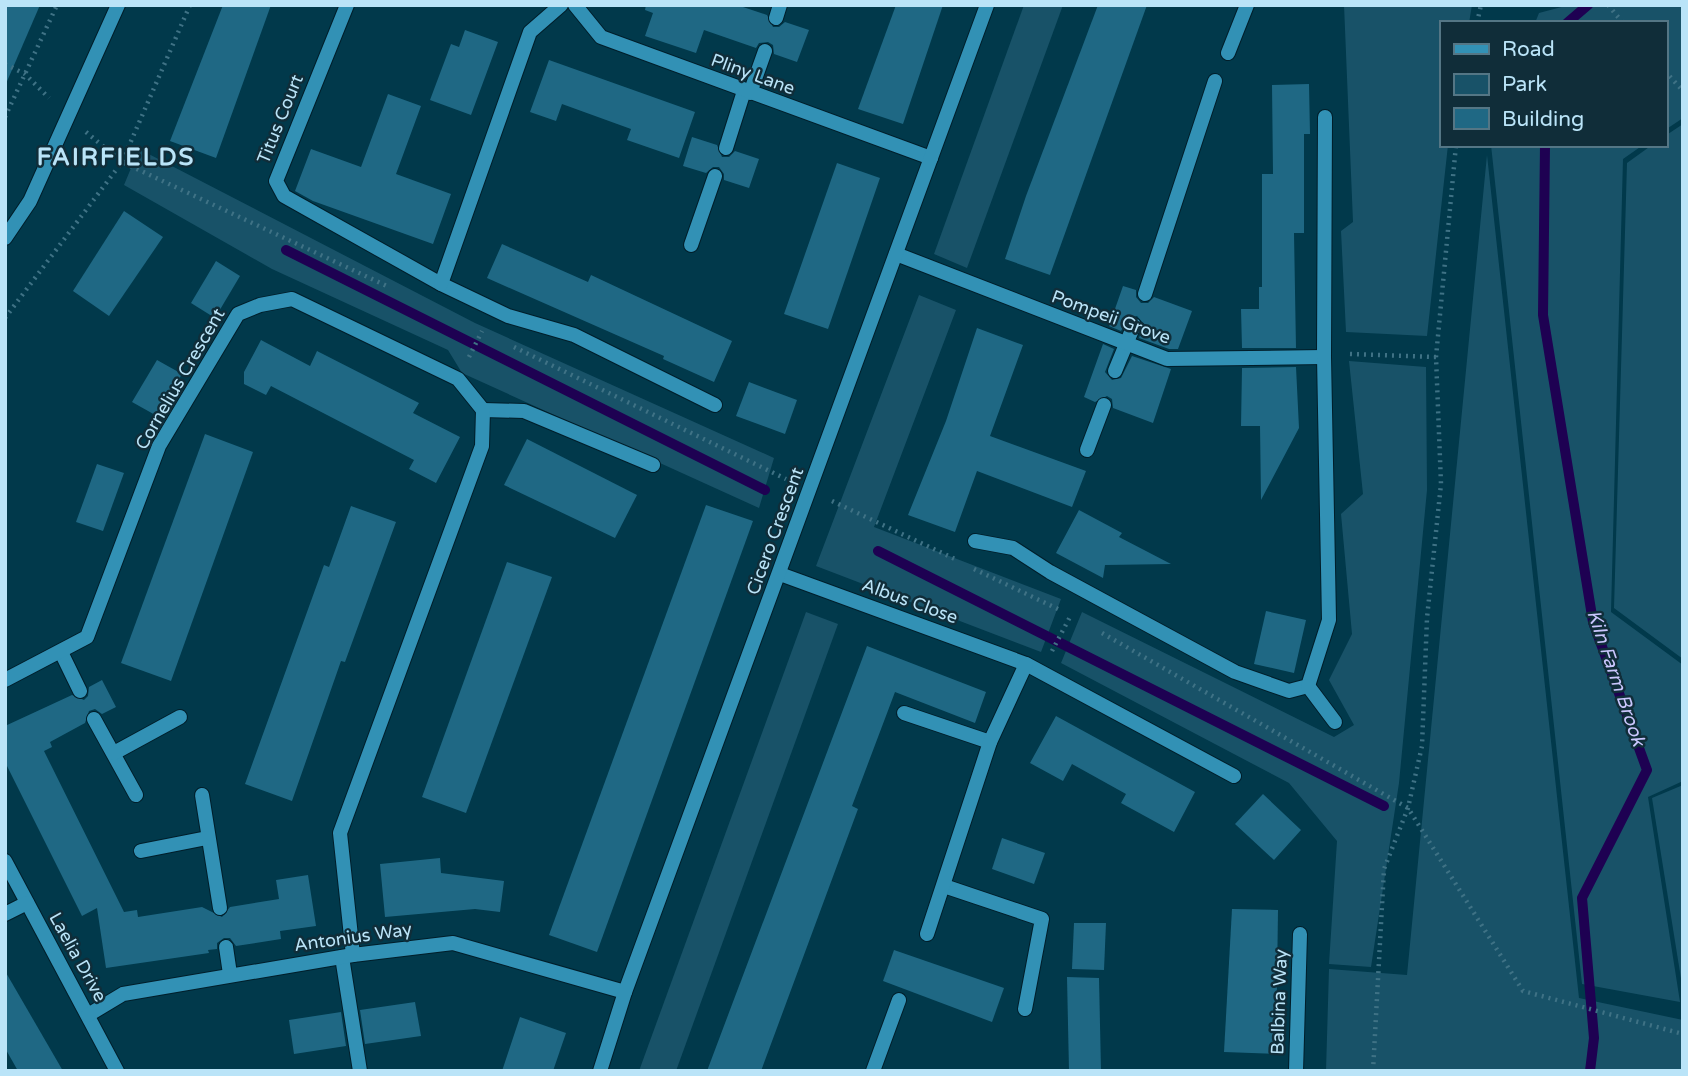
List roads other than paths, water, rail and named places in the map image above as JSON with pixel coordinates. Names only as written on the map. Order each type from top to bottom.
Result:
[{"type":"street","points":[[5,238],[30,201],[70,119],[118,5]]},
{"type":"street","name":"Titus Court","points":[[347,5],[276,181],[284,196],[441,284],[508,316],[574,335],[715,405]]},
{"type":"street","points":[[441,284],[530,32],[561,5]]},
{"type":"street","name":"Pliny Lane","points":[[575,5],[601,37],[931,158]]},
{"type":"street","name":"Cicero Crescent","points":[[600,1071],[625,992],[986,5]]},
{"type":"street","points":[[1228,53],[1247,5]]},
{"type":"street","points":[[726,148],[765,51]]},
{"type":"street","points":[[1145,294],[1215,80]]},
{"type":"street","points":[[1308,685],[1329,620],[1324,355],[1325,117]]},
{"type":"street","points":[[691,245],[715,176]]},
{"type":"street","name":"Pompeii Grove","points":[[896,254],[1125,345],[1167,359],[1324,355]]},
{"type":"street","name":"Cornelius Crescent","points":[[5,680],[88,637],[159,446],[238,314],[260,305],[292,299],[458,379],[483,410]]},
{"type":"street","points":[[1115,371],[1134,325]]},
{"type":"street","points":[[1087,450],[1104,405]]},
{"type":"street","points":[[360,1071],[348,956],[340,833],[482,446],[483,410],[524,411],[653,465]]},
{"type":"street","points":[[975,541],[1013,548],[1050,572],[1235,672],[1289,691],[1308,685]]},
{"type":"street","name":"Albus Close","points":[[780,574],[1026,664],[1234,776]]},
{"type":"street","points":[[61,652],[80,691]]},
{"type":"street","points":[[927,934],[990,742],[1026,664]]},
{"type":"street","points":[[1308,685],[1335,722]]},
{"type":"street","points":[[904,713],[990,742]]},
{"type":"street","points":[[114,753],[180,717]]},
{"type":"street","points":[[94,719],[136,795]]},
{"type":"street","points":[[202,794],[220,908]]},
{"type":"street","points":[[141,850],[208,838]]},
{"type":"street","name":"Laelia Drive","points":[[5,861],[117,1071]]},
{"type":"street","points":[[944,886],[1042,919],[1025,1009]]},
{"type":"street","points":[[5,914],[27,903]]},
{"type":"street","name":"Balbina Way","points":[[1296,1071],[1300,934]]},
{"type":"street","name":"Antonius Way","points":[[88,1015],[123,994],[230,974],[453,943],[625,992]]},
{"type":"street","points":[[226,947],[230,974]]},
{"type":"street","points":[[873,1071],[899,1000]]},
{"type":"waterway","name":"Kiln Farm Brook","points":[[1569,21],[1588,5]]},
{"type":"waterway","name":"Kiln Farm Brook","points":[[1545,147],[1543,315],[1593,622],[1647,770],[1582,898],[1594,1038],[1590,1071]]},
{"type":"waterway","points":[[286,250],[765,490]]},
{"type":"waterway","points":[[878,551],[1384,806]]},
{"type":"district","name":"FAIRFIELDS","points":[[116,157]]}]
